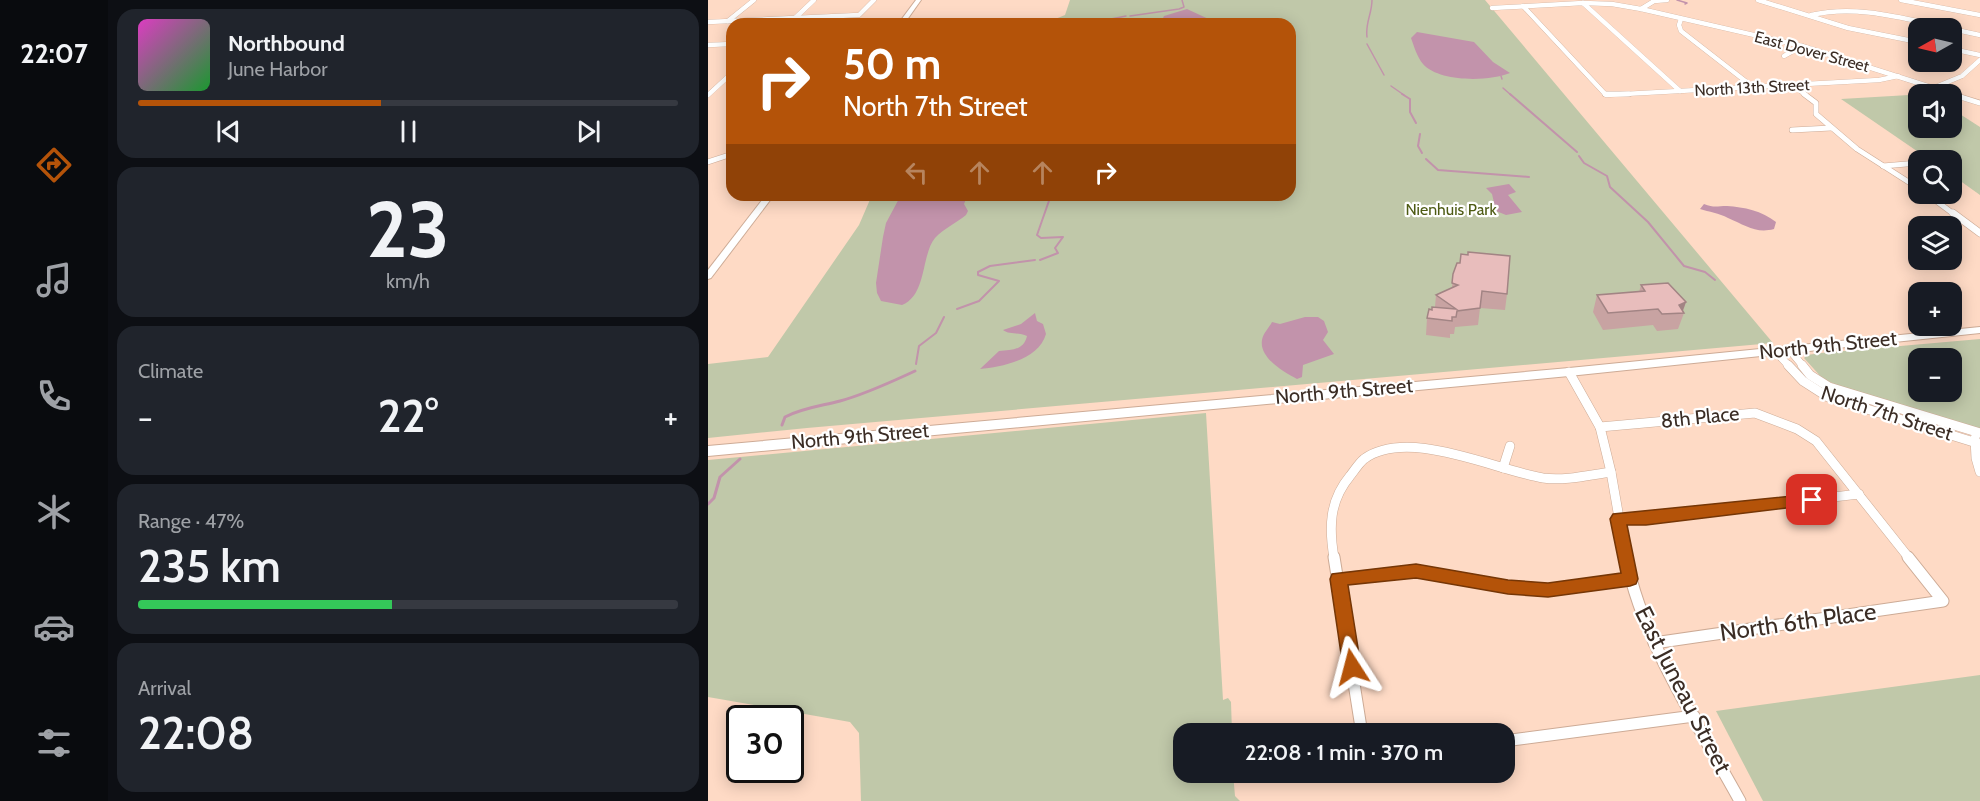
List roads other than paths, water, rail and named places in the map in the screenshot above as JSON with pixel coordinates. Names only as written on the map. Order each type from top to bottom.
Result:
[{"type":"main road","name":"North 9th Street","points":[[708,451],[1569,372],[1980,330]]},
{"type":"street","points":[[731,18],[754,0]]},
{"type":"street","points":[[795,18],[814,0]]},
{"type":"street","points":[[810,18],[859,15],[874,0]]},
{"type":"street","points":[[906,18],[919,0]]},
{"type":"street","points":[[1555,0],[1558,4]]},
{"type":"street","points":[[1641,9],[1654,0],[1667,0]]},
{"type":"street","points":[[1758,0],[1848,28],[1908,40]]},
{"type":"street","points":[[1902,0],[1980,15]]},
{"type":"street","points":[[1583,3],[1680,92]]},
{"type":"street","name":"East Dover Street","points":[[1492,8],[1583,3],[1612,4],[1641,9],[1802,45],[1922,84]]},
{"type":"street","name":"North 13th Street","points":[[1522,6],[1606,95],[1879,80],[1899,76]]},
{"type":"street","points":[[1810,15],[1819,12],[1870,13],[1908,21]]},
{"type":"street","points":[[1681,19],[1679,25],[1681,31],[1753,87]]},
{"type":"street","points":[[708,22],[726,21]]},
{"type":"street","points":[[1962,31],[1980,34]]},
{"type":"street","points":[[708,45],[726,44]]},
{"type":"street","points":[[1784,56],[1802,45]]},
{"type":"street","points":[[1942,84],[1966,73],[1980,57],[1962,52]]},
{"type":"street","points":[[708,95],[726,78]]},
{"type":"street","points":[[1792,85],[1816,103],[1816,114],[1831,128],[1908,182]]},
{"type":"street","name":"East Dover Street","points":[[1962,97],[1980,103]]},
{"type":"street","points":[[1792,130],[1831,128]]},
{"type":"street","points":[[708,162],[726,157]]},
{"type":"street","points":[[1883,166],[1908,164]]},
{"type":"street","points":[[708,276],[765,201]]},
{"type":"street","points":[[1941,204],[1980,233]]},
{"type":"street","name":"North 7th Street","points":[[1788,348],[1810,375],[1829,387],[1978,438]]},
{"type":"street","name":"North 7th Street","points":[[1774,350],[1803,381],[1828,397],[1978,438]]},
{"type":"street","name":"East Juneau Street","points":[[1569,372],[1600,428],[1611,472],[1630,579],[1654,643],[1740,801]]},
{"type":"street","name":"8th Place","points":[[1600,428],[1755,412],[1797,429],[1816,441],[1943,601]]},
{"type":"street","points":[[1978,438],[1980,472]]},
{"type":"street","points":[[1503,468],[1510,446]]},
{"type":"street","points":[[1360,723],[1330,532],[1330,511],[1346,480],[1364,459],[1380,451],[1400,447],[1429,450],[1545,479],[1611,472]]},
{"type":"street","points":[[1618,519],[1646,519],[1859,494]]},
{"type":"street","points":[[1338,579],[1416,571],[1508,587],[1548,590],[1630,579]]},
{"type":"street","name":"North 6th Place","points":[[1654,643],[1943,601]]},
{"type":"street","points":[[1515,740],[1694,716]]},
{"type":"waterway","points":[[1130,16],[1179,9],[1184,7],[1182,0]]},
{"type":"waterway","points":[[1367,37],[1372,0]]},
{"type":"waterway","points":[[1677,0],[1687,3],[1685,4]]},
{"type":"waterway","points":[[1116,18],[1126,16]]},
{"type":"waterway","points":[[1367,44],[1384,75]]},
{"type":"waterway","points":[[1391,86],[1404,95]]},
{"type":"waterway","points":[[1503,88],[1511,95]]},
{"type":"waterway","points":[[1402,94],[1410,99],[1410,112],[1416,123]]},
{"type":"waterway","points":[[1510,94],[1577,152]]},
{"type":"waterway","points":[[1420,134],[1418,146],[1422,153]]},
{"type":"waterway","points":[[1579,156],[1584,163],[1607,176],[1610,187],[1648,222],[1684,266],[1705,272],[1715,280]]},
{"type":"waterway","points":[[1426,159],[1438,170],[1529,177]]},
{"type":"waterway","points":[[1040,260],[1058,253],[1055,248],[1063,237],[1041,238],[1037,235],[1049,201]]},
{"type":"waterway","points":[[957,309],[979,301],[999,281],[978,275],[978,272],[990,266],[1035,260]]},
{"type":"waterway","points":[[916,364],[919,346],[936,333],[944,317]]},
{"type":"waterway","points":[[782,425],[785,417],[791,414],[859,395],[915,371]]},
{"type":"waterway","points":[[708,504],[714,498],[720,477],[740,459]]},
{"type":"park label","name":"Nienhuis Park","points":[[1451,209]]}]
